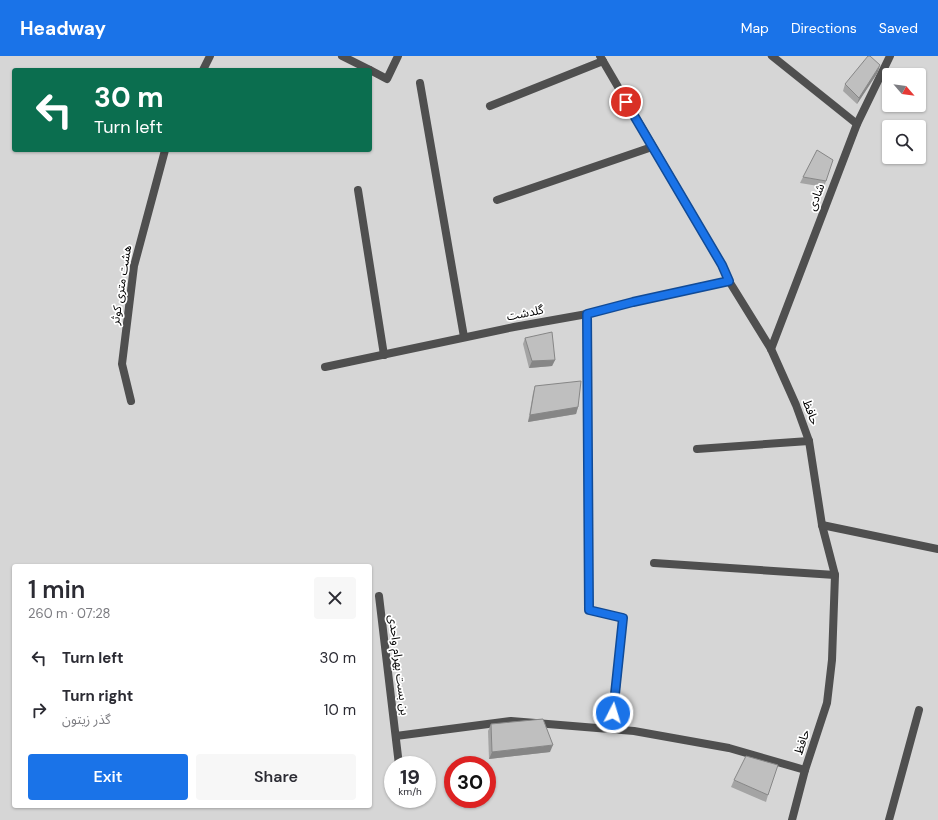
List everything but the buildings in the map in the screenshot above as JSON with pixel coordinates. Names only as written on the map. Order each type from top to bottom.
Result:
[{"type":"street","points":[[204,68],[210,56]]},
{"type":"street","points":[[342,56],[366,68]]},
{"type":"street","points":[[372,71],[387,79],[398,56]]},
{"type":"street","points":[[772,56],[857,124]]},
{"type":"street","name":"شادی","points":[[771,348],[857,124],[887,58]]},
{"type":"street","points":[[490,106],[602,59]]},
{"type":"street","name":"حافظ","points":[[602,59],[722,265],[729,281],[771,348],[796,405],[809,441],[822,525],[835,575],[832,660],[827,703],[805,770],[793,820]]},
{"type":"street","points":[[420,84],[464,337]]},
{"type":"street","points":[[497,200],[652,147]]},
{"type":"street","name":"هشت متری کوثر","points":[[131,401],[122,364],[134,266],[164,152]]},
{"type":"street","points":[[358,190],[384,355]]},
{"type":"street","name":"گلدشت","points":[[325,367],[464,337],[587,314],[633,302],[729,281]]},
{"type":"street","points":[[587,314],[589,610],[623,618],[612,729]]},
{"type":"street","points":[[697,449],[809,441]]},
{"type":"street","points":[[822,525],[938,549]]},
{"type":"street","points":[[654,563],[835,575]]},
{"type":"street","name":"بن بست بهرام واحدی","points":[[379,596],[398,756]]},
{"type":"street","points":[[889,820],[919,710]]},
{"type":"street","points":[[396,736],[510,721],[612,729],[634,731],[729,748],[805,770]]},
{"type":"shaded area","points":[[0,56],[938,56],[938,820],[0,820]]},
{"type":"route","points":[[613,713],[623,618],[589,610],[587,314],[633,302],[729,281],[722,265],[626,102]]}]
